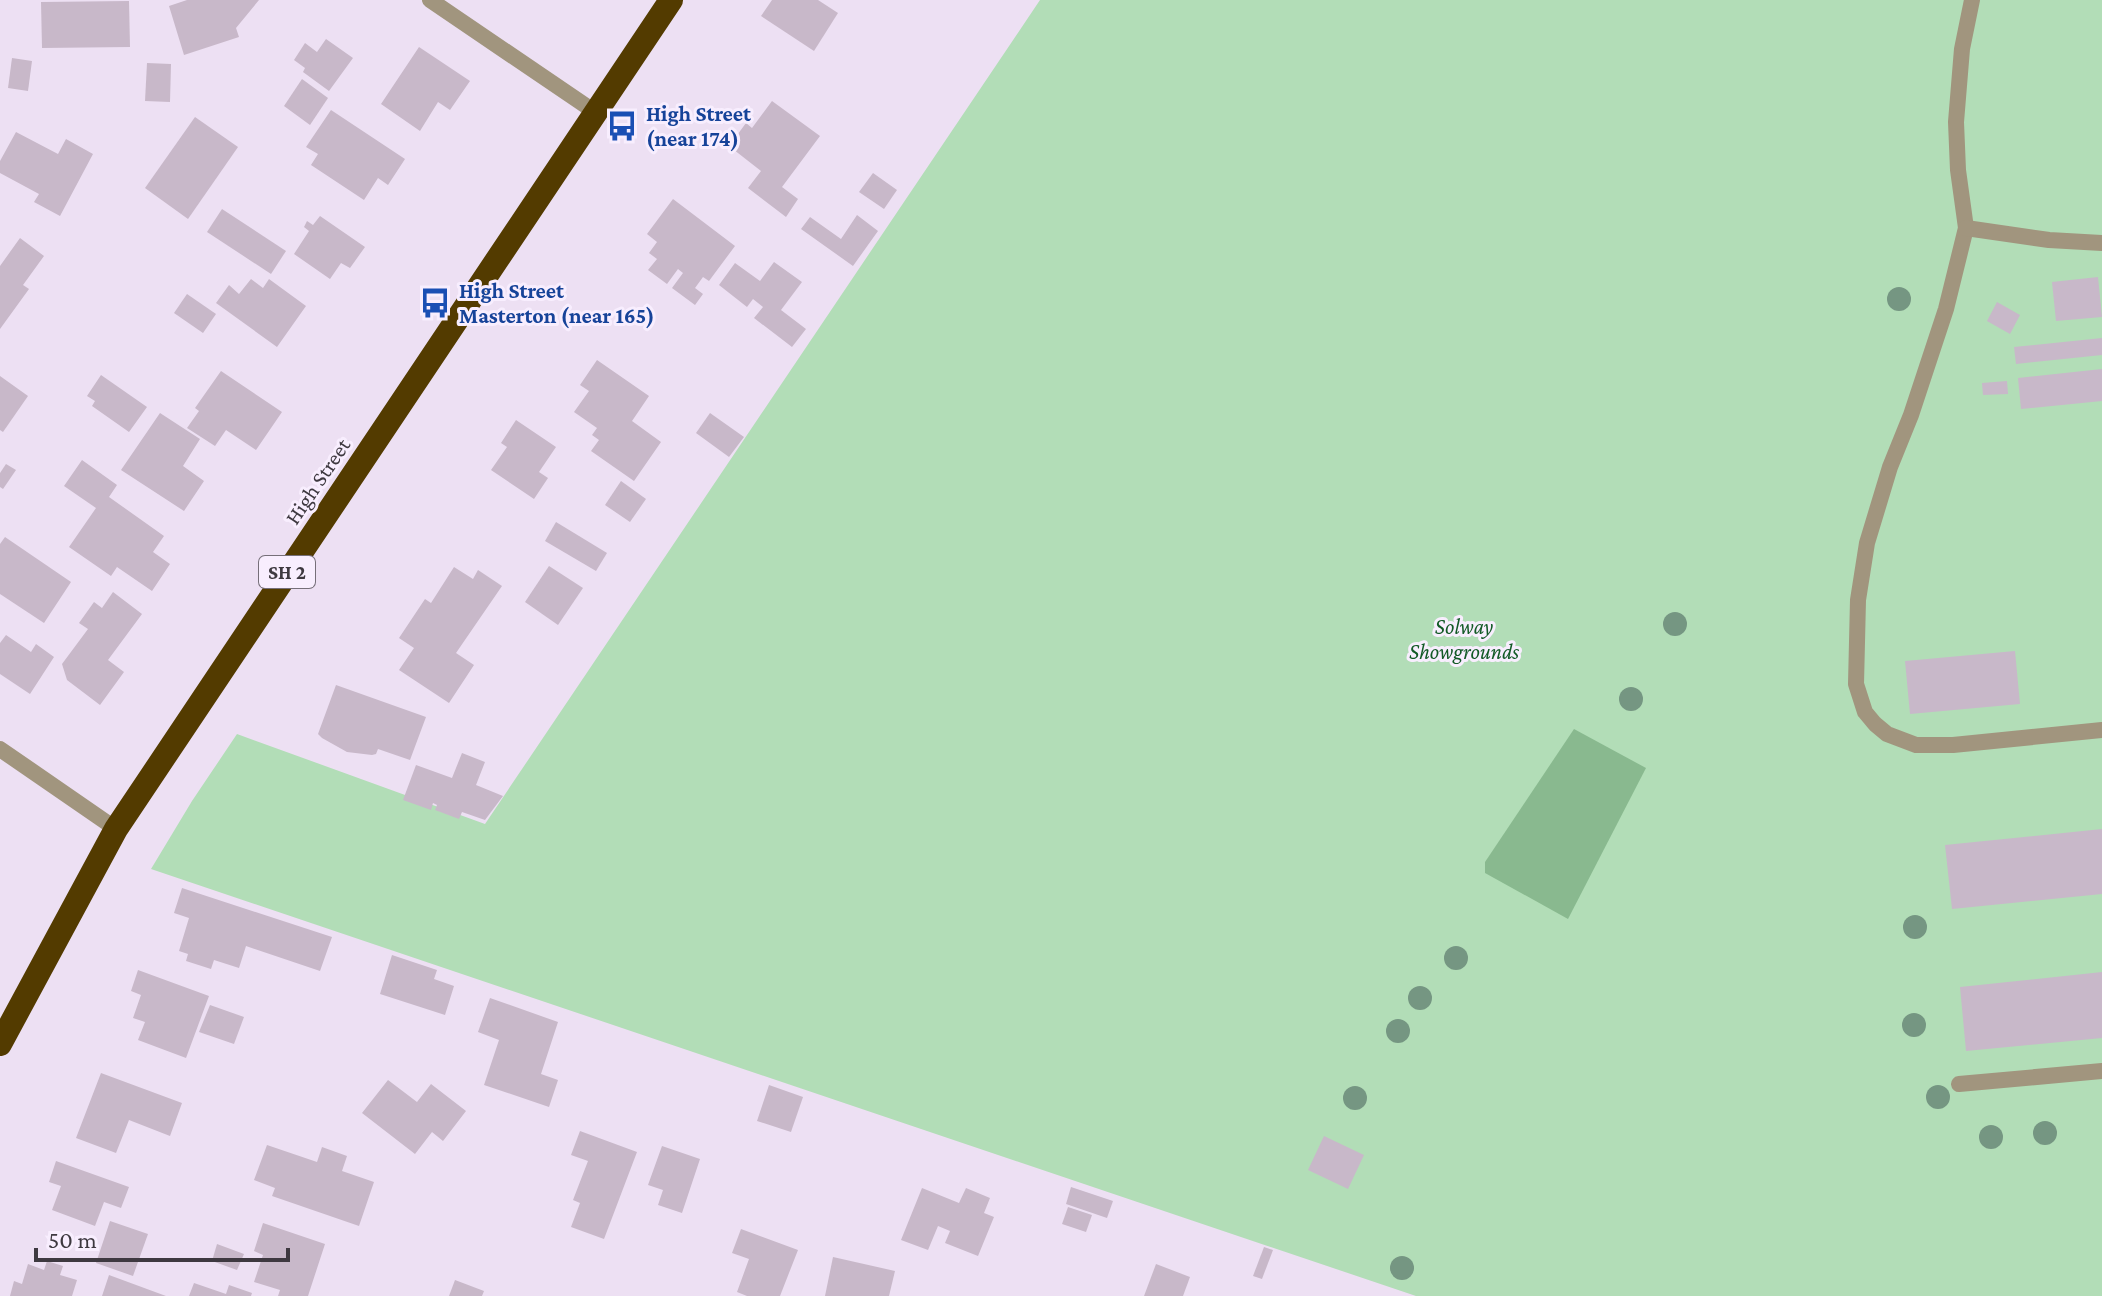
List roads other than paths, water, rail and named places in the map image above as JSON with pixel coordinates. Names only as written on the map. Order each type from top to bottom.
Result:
[{"type":"highway","name":"High Street","points":[[0,1044],[116,829],[671,0]]},
{"type":"street","points":[[430,0],[595,112]]},
{"type":"street","points":[[1972,0],[1962,49],[1956,122],[1958,170],[1966,228],[1946,309],[1911,415],[1890,467],[1867,543],[1855,635],[1856,684],[1859,699],[1875,724],[1887,734],[1916,745],[1953,745],[2102,730]]},
{"type":"street","points":[[1966,228],[2049,240],[2102,243]]},
{"type":"street","points":[[0,749],[116,829]]},
{"type":"street","points":[[1959,1084],[2102,1071]]},
{"type":"place","name":"High Street (near 174)","points":[[622,126]]},
{"type":"place","name":"High Street Masterton (near 165)","points":[[435,303]]},
{"type":"park label","name":"Solway Showgrounds","points":[[1464,638]]}]
